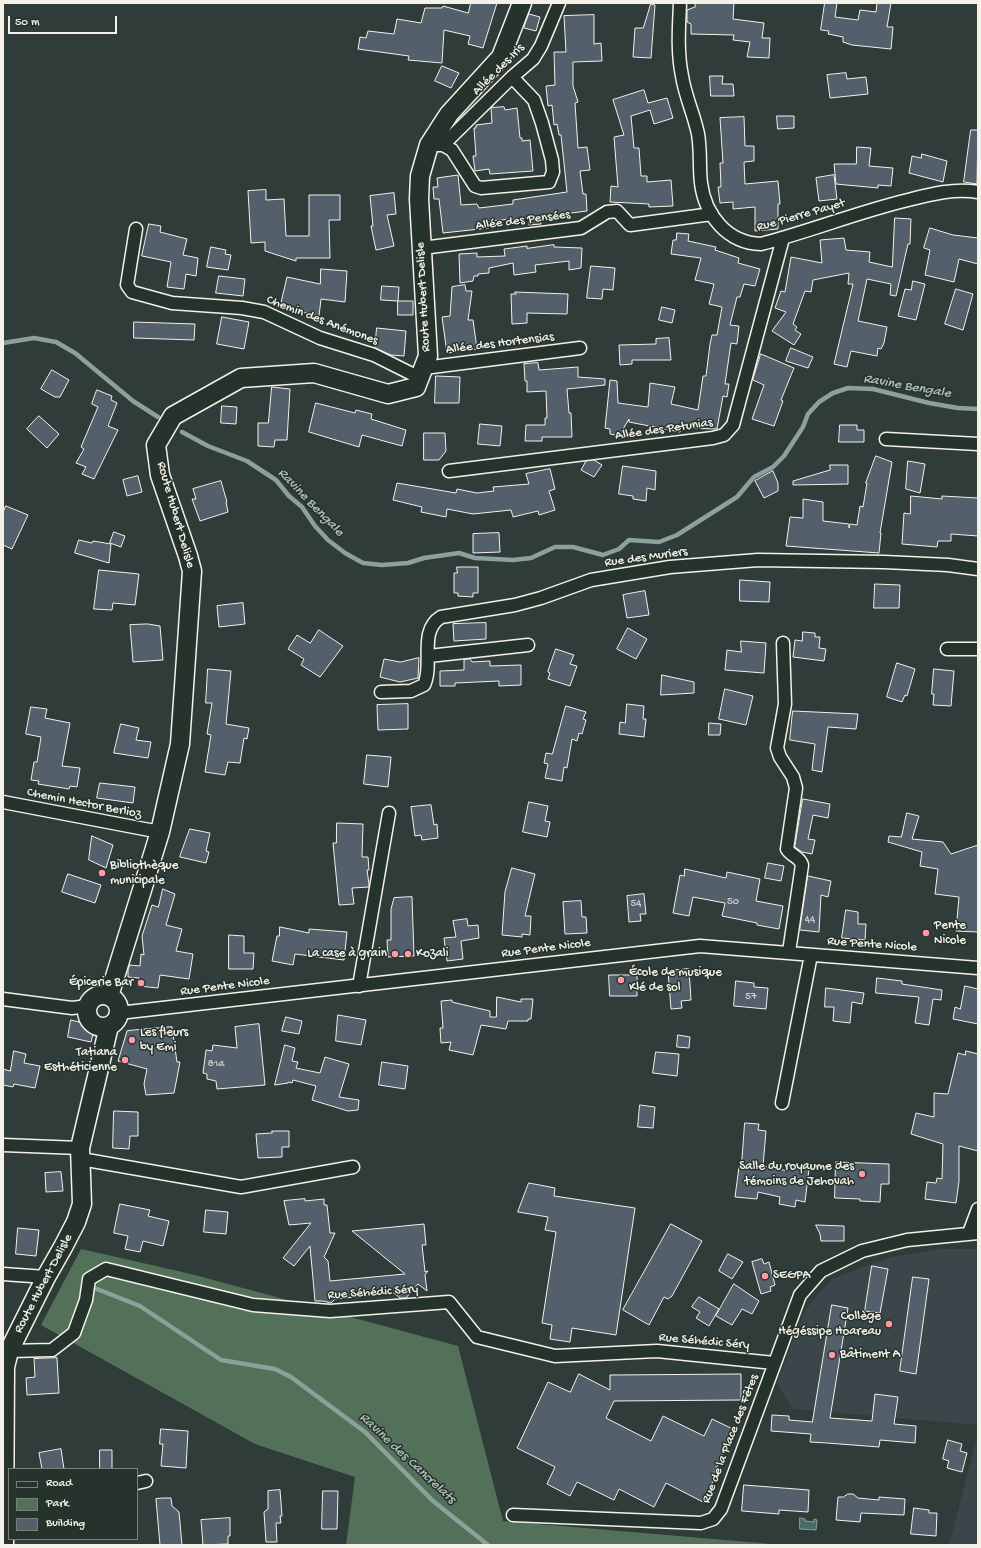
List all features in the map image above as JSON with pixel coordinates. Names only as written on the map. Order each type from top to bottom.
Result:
[{"type":"main road","name":"Route Hubert Delisle","points":[[109,996],[160,832],[180,744],[192,571],[160,475],[156,445],[173,416],[241,378],[314,373],[388,394],[416,387],[428,356],[419,199],[420,176],[436,145],[449,114],[501,57],[522,3]]},
{"type":"main road","points":[[102,994],[109,996],[115,1000],[118,1006],[114,1019],[101,1027],[93,1023],[89,1018],[88,1006],[91,1000],[96,996],[102,994]]},
{"type":"main road","name":"Route Hubert Delisle","points":[[6,1536],[5,1367],[9,1351],[46,1277],[76,1222],[82,1204],[80,1153],[114,1019]]},
{"type":"street","name":"Allée des Iris","points":[[436,145],[533,59],[541,46],[559,3]]},
{"type":"street","name":"Rue Pierre Payet","points":[[680,3],[680,63],[700,143],[701,182],[704,198],[712,214],[731,236],[742,241],[761,244],[831,222],[924,196],[955,191],[978,192]]},
{"type":"street","points":[[436,145],[454,153],[475,186],[481,188],[549,182],[553,172],[552,160],[534,100],[512,77]]},
{"type":"street","name":"Allée des Pensées","points":[[422,248],[581,228],[607,212],[617,211],[630,225],[712,214]]},
{"type":"street","name":"Chemin des Anémones","points":[[136,229],[127,285],[132,292],[172,303],[242,308],[264,312],[320,338],[374,355],[422,373]]},
{"type":"street","name":"Allée des Petunias","points":[[449,471],[705,439],[724,435],[733,425],[783,238]]},
{"type":"street","name":"Allée des Hortensias","points":[[422,373],[580,348]]},
{"type":"street","points":[[886,439],[978,444]]},
{"type":"street","name":"Rue des Muriers","points":[[381,692],[411,691],[424,685],[429,673],[430,631],[434,622],[441,617],[515,605],[541,598],[591,580],[670,567],[758,560],[884,562],[948,565],[978,569]]},
{"type":"street","points":[[783,643],[785,704],[777,748],[780,756],[793,777],[796,788],[787,848],[790,854],[800,859],[802,866],[789,952]]},
{"type":"street","points":[[429,656],[528,645]]},
{"type":"street","points":[[948,649],[978,649]]},
{"type":"street","name":"Chemin Hector Berlioz","points":[[3,802],[160,832]]},
{"type":"street","points":[[359,986],[389,814]]},
{"type":"street","name":"Rue Pente Nicole","points":[[114,1019],[359,986],[700,946],[978,968]]},
{"type":"street","points":[[782,1103],[810,955]]},
{"type":"street","points":[[3,999],[72,1008],[88,1006]]},
{"type":"street","points":[[3,1145],[80,1153],[241,1187],[353,1167]]},
{"type":"street","points":[[974,1233],[978,1209]]},
{"type":"street","name":"Rue de la Place des Fêtes","points":[[513,1515],[701,1523],[713,1519],[721,1509],[800,1295],[821,1271],[862,1251],[879,1246],[907,1240],[974,1233]]},
{"type":"street","name":"Rue Séhédic Séry","points":[[9,1351],[52,1350],[74,1333],[86,1300],[89,1279],[106,1268],[253,1305],[330,1311],[449,1302],[477,1337],[555,1356],[657,1351],[774,1363]]},
{"type":"street","points":[[3,1274],[46,1277]]},
{"type":"shaded area","name":"Collège Hégéssipe Hoareau","points":[[941,1249],[978,1249],[978,1425],[793,1409],[777,1383],[805,1311],[816,1296],[832,1279],[891,1257]]},
{"type":"shaded area","points":[[978,1434],[978,1545],[949,1545]]},
{"type":"green space","points":[[81,1249],[191,1274],[458,1346],[503,1521],[784,1545],[346,1545],[355,1477],[255,1444],[41,1325]]},
{"type":"water","points":[[800,1518],[805,1519],[805,1521],[814,1522],[814,1519],[817,1520],[816,1530],[800,1529]]},
{"type":"building","points":[[471,3],[497,3],[483,48],[468,44],[470,36],[444,30],[442,63],[408,60],[409,56],[358,49],[360,37],[366,38],[368,31],[394,34],[397,19],[421,23],[425,8],[442,8],[443,6],[468,13]]},
{"type":"building","points":[[695,3],[734,3],[733,19],[764,23],[762,38],[770,38],[769,58],[747,57],[750,42],[733,40],[734,35],[691,34],[691,24],[687,22],[687,10],[695,7]]},
{"type":"building","points":[[825,3],[837,3],[835,17],[858,20],[860,10],[876,12],[877,3],[891,3],[887,27],[893,27],[891,49],[852,45],[843,42],[843,37],[828,34],[829,31],[821,30]]},
{"type":"building","points":[[651,4],[655,5],[651,58],[633,57],[635,28],[643,28]]},
{"type":"building","points":[[529,14],[540,17],[536,31],[524,28]]},
{"type":"building","points":[[594,15],[594,44],[601,43],[602,61],[573,62],[573,86],[578,102],[575,103],[578,148],[587,147],[590,170],[580,171],[583,194],[586,194],[587,211],[540,217],[541,224],[529,225],[529,218],[500,220],[488,222],[489,228],[443,233],[439,199],[434,199],[433,187],[438,187],[437,178],[458,175],[461,205],[477,204],[479,208],[513,204],[513,200],[567,192],[561,135],[559,135],[557,124],[554,125],[552,105],[548,106],[546,86],[555,85],[554,52],[566,52],[564,16]]},
{"type":"building","points":[[442,66],[459,73],[451,88],[435,81]]},
{"type":"building","points":[[846,73],[847,79],[866,77],[868,94],[830,98],[827,75]]},
{"type":"building","points":[[710,76],[723,76],[722,84],[733,84],[734,96],[711,96]]},
{"type":"building","points":[[644,90],[648,103],[667,98],[673,118],[654,124],[650,110],[631,116],[634,148],[639,148],[641,176],[647,176],[647,182],[671,180],[673,206],[649,207],[649,204],[610,202],[611,186],[618,187],[614,137],[624,135],[613,100]]},
{"type":"building","points":[[504,107],[505,110],[517,108],[520,138],[522,138],[522,141],[530,140],[533,171],[490,174],[489,169],[475,171],[473,156],[476,156],[474,128],[476,128],[476,125],[492,123],[491,108]]},
{"type":"building","points":[[777,116],[794,116],[794,128],[778,129]]},
{"type":"building","points":[[744,117],[745,146],[754,146],[754,161],[744,162],[745,184],[778,181],[780,204],[778,204],[778,229],[755,231],[755,207],[733,209],[733,202],[720,203],[718,187],[721,187],[720,163],[723,163],[720,118]]},
{"type":"building","points":[[971,130],[978,130],[977,184],[964,182]]},
{"type":"building","points":[[857,147],[871,148],[869,166],[893,168],[891,186],[878,185],[878,188],[836,184],[834,164],[856,164]]},
{"type":"building","points":[[922,154],[947,161],[943,182],[909,173],[912,156],[921,158]]},
{"type":"building","points":[[834,175],[837,199],[819,201],[816,178]]},
{"type":"building","points":[[266,190],[266,200],[284,199],[286,236],[309,236],[309,195],[340,195],[340,220],[329,220],[330,258],[296,258],[296,261],[265,251],[265,242],[251,243],[248,191]]},
{"type":"building","points":[[394,193],[396,214],[387,215],[394,246],[376,250],[371,226],[373,226],[370,196]]},
{"type":"building","points":[[895,218],[911,219],[910,244],[908,244],[896,296],[890,295],[891,284],[867,279],[858,321],[887,327],[884,343],[881,349],[878,348],[877,356],[851,351],[847,367],[834,364],[853,284],[848,284],[849,273],[813,280],[811,292],[805,291],[793,324],[797,327],[795,330],[801,334],[794,345],[772,331],[786,312],[775,308],[781,291],[785,292],[791,257],[822,263],[820,240],[844,238],[846,250],[870,252],[869,262],[892,267]]},
{"type":"building","points":[[149,224],[161,226],[160,232],[187,239],[183,255],[198,258],[196,276],[186,274],[184,289],[167,287],[171,262],[142,256]]},
{"type":"building","points":[[930,228],[953,235],[978,238],[978,264],[959,259],[954,282],[925,275],[930,250],[924,248]]},
{"type":"building","points":[[677,233],[689,234],[688,241],[716,247],[715,250],[739,258],[738,263],[760,269],[755,286],[744,284],[740,297],[737,297],[730,325],[739,326],[737,344],[731,343],[725,384],[729,384],[727,397],[723,396],[717,429],[681,428],[680,432],[629,422],[629,419],[619,436],[610,434],[610,429],[605,428],[610,380],[617,381],[618,403],[648,407],[650,383],[675,387],[671,404],[698,410],[703,376],[706,376],[712,335],[717,335],[722,307],[709,304],[714,284],[695,280],[701,258],[671,254],[673,240],[676,240]]},
{"type":"building","points":[[554,245],[554,247],[582,248],[581,268],[569,270],[569,261],[535,265],[536,272],[514,275],[513,263],[489,268],[489,273],[478,274],[478,276],[474,276],[473,281],[460,283],[459,254],[477,253],[477,257],[505,256],[504,249]]},
{"type":"building","points":[[211,247],[226,250],[225,254],[231,255],[228,270],[207,267]]},
{"type":"building","points":[[591,266],[615,268],[613,290],[603,289],[602,299],[587,298]]},
{"type":"building","points":[[321,269],[347,271],[345,302],[321,299],[319,316],[280,307],[287,277],[320,284]]},
{"type":"building","points":[[219,276],[245,279],[243,296],[216,293]]},
{"type":"building","points":[[913,281],[925,284],[916,320],[898,316],[905,289],[911,290]]},
{"type":"building","points":[[465,285],[466,291],[472,291],[468,320],[473,320],[477,349],[447,353],[442,317],[450,316],[452,287]]},
{"type":"building","points":[[382,286],[399,287],[398,301],[381,300]]},
{"type":"building","points":[[956,289],[973,294],[963,330],[945,324]]},
{"type":"building","points":[[515,292],[568,294],[567,314],[527,313],[527,323],[512,324],[511,294],[516,294]]},
{"type":"building","points":[[398,301],[413,301],[413,315],[398,315]]},
{"type":"building","points":[[662,307],[675,310],[672,323],[659,320]]},
{"type":"building","points":[[222,317],[249,322],[244,349],[217,344]]},
{"type":"building","points":[[134,322],[195,324],[194,340],[134,338]]},
{"type":"building","points":[[377,328],[406,331],[404,356],[391,355],[375,348]]},
{"type":"building","points":[[669,338],[671,360],[632,360],[632,364],[620,365],[619,345],[656,344],[656,339]]},
{"type":"building","points":[[791,348],[813,357],[808,368],[786,361]]},
{"type":"building","points":[[761,354],[794,368],[781,400],[783,401],[774,426],[752,419],[764,385],[753,380]]},
{"type":"building","points":[[538,363],[539,370],[578,367],[578,377],[605,379],[605,385],[567,389],[569,413],[571,413],[572,437],[542,437],[542,441],[525,441],[526,425],[545,425],[545,418],[547,418],[546,391],[527,392],[527,381],[525,381],[524,364]]},
{"type":"building","points":[[52,370],[69,380],[60,397],[55,397],[41,389]]},
{"type":"building","points":[[436,376],[460,377],[459,403],[435,403]]},
{"type":"building","points":[[272,387],[290,389],[287,440],[275,440],[274,447],[258,446],[258,423],[268,423]]},
{"type":"building","points":[[97,390],[112,396],[111,400],[117,403],[108,426],[118,430],[94,479],[82,474],[86,467],[76,463],[84,449],[81,447],[98,407],[92,404]]},
{"type":"building","points":[[316,403],[355,413],[356,410],[372,414],[371,419],[406,430],[402,446],[362,435],[359,447],[309,432]]},
{"type":"building","points":[[222,406],[237,407],[236,424],[221,423]]},
{"type":"building","points":[[39,416],[59,434],[47,448],[27,429]]},
{"type":"building","points":[[480,424],[502,426],[500,446],[478,444]]},
{"type":"building","points":[[840,425],[857,425],[857,430],[864,430],[864,442],[839,442]]},
{"type":"building","points":[[424,433],[445,433],[446,451],[439,460],[424,460]]},
{"type":"building","points":[[876,456],[892,462],[880,533],[879,553],[786,546],[790,517],[803,518],[803,499],[823,502],[823,521],[849,524],[849,528],[850,524],[857,525],[860,506],[863,507],[866,483]]},
{"type":"building","points":[[594,460],[602,465],[594,477],[581,470],[586,461]]},
{"type":"building","points":[[908,461],[925,464],[920,493],[906,489]]},
{"type":"building","points":[[830,465],[848,465],[848,484],[793,485],[793,481],[830,470]]},
{"type":"building","points":[[623,466],[656,471],[655,490],[647,488],[646,501],[633,499],[633,496],[619,494]]},
{"type":"building","points":[[550,469],[555,489],[549,491],[555,510],[539,515],[538,511],[513,517],[511,510],[473,514],[447,509],[446,517],[421,512],[422,507],[393,500],[397,483],[456,493],[457,489],[477,493],[494,491],[493,487],[529,484],[526,474]]},
{"type":"building","points":[[773,471],[778,483],[778,491],[764,498],[755,481]]},
{"type":"building","points":[[138,476],[142,492],[127,496],[123,480]]},
{"type":"building","points":[[221,481],[227,502],[228,512],[200,521],[192,499],[196,499],[193,489]]},
{"type":"building","points":[[911,496],[942,499],[942,496],[978,498],[978,536],[951,534],[951,541],[938,541],[937,547],[902,544],[904,513],[910,514]]},
{"type":"building","points":[[6,506],[28,515],[12,549],[3,545],[3,513]]},
{"type":"building","points":[[114,532],[125,536],[121,547],[110,543]]},
{"type":"building","points":[[499,533],[500,552],[473,553],[473,534]]},
{"type":"building","points":[[79,540],[92,543],[93,541],[111,544],[109,563],[75,553]]},
{"type":"building","points":[[457,567],[478,567],[478,593],[473,593],[473,597],[458,596],[458,593],[454,593],[454,573],[457,573]]},
{"type":"building","points":[[99,570],[139,574],[135,605],[113,603],[112,610],[94,609]]},
{"type":"building","points":[[740,580],[770,582],[769,602],[740,601]]},
{"type":"building","points":[[875,584],[900,585],[899,608],[874,608]]},
{"type":"building","points":[[645,591],[649,615],[627,618],[623,595]]},
{"type":"building","points":[[243,603],[245,624],[219,627],[217,606]]},
{"type":"building","points":[[486,623],[486,639],[454,641],[453,624]]},
{"type":"building","points":[[148,624],[160,626],[163,660],[133,662],[130,625]]},
{"type":"building","points":[[628,628],[647,639],[636,659],[617,649]]},
{"type":"building","points":[[319,630],[343,646],[320,677],[301,665],[304,659],[288,649],[297,635],[310,643]]},
{"type":"building","points":[[803,632],[815,633],[815,637],[820,637],[819,648],[826,649],[824,661],[793,657],[795,640],[802,641]]},
{"type":"building","points":[[741,641],[766,643],[764,673],[725,670],[727,650],[741,652]]},
{"type":"building","points":[[556,649],[574,655],[570,664],[577,666],[570,686],[548,679],[550,673],[548,672]]},
{"type":"building","points":[[419,658],[418,678],[400,682],[380,677],[384,659],[400,662]]},
{"type":"building","points":[[470,659],[472,662],[490,661],[490,666],[521,665],[521,685],[499,686],[499,681],[455,683],[455,686],[440,686],[440,671],[464,670],[464,660]]},
{"type":"building","points":[[897,663],[915,669],[907,696],[905,695],[902,702],[887,697]]},
{"type":"building","points":[[208,669],[231,671],[226,724],[249,728],[247,739],[244,738],[240,763],[228,762],[225,775],[205,772],[211,735],[207,734],[212,703],[206,703]]},
{"type":"building","points":[[934,669],[954,671],[951,706],[933,705],[934,694],[932,694]]},
{"type":"building","points":[[662,675],[694,682],[694,693],[661,695]]},
{"type":"building","points":[[725,689],[753,696],[746,725],[719,719]]},
{"type":"building","points":[[408,704],[408,729],[378,730],[377,705]]},
{"type":"building","points":[[627,704],[644,706],[643,719],[646,719],[644,737],[619,734],[620,722],[625,723]]},
{"type":"building","points":[[566,706],[586,712],[583,719],[586,720],[582,734],[579,733],[577,741],[572,739],[567,768],[564,767],[562,781],[545,778],[548,764],[544,763],[546,753],[552,754]]},
{"type":"building","points":[[31,707],[47,709],[45,718],[70,723],[62,766],[80,768],[77,787],[70,786],[69,789],[38,784],[39,781],[31,780],[34,762],[37,762],[41,737],[26,734]]},
{"type":"building","points":[[793,711],[858,714],[856,729],[828,727],[822,772],[812,770],[815,744],[790,740]]},
{"type":"building","points":[[709,723],[721,724],[720,735],[709,735]]},
{"type":"building","points":[[121,724],[139,728],[136,740],[151,742],[148,758],[114,753]]},
{"type":"building","points":[[367,755],[391,757],[388,787],[364,784]]},
{"type":"building","points":[[100,783],[135,787],[133,803],[97,798]]},
{"type":"building","points":[[803,799],[830,804],[828,818],[813,815],[808,839],[815,840],[812,854],[802,852],[795,847]]},
{"type":"building","points":[[529,802],[548,806],[545,821],[550,822],[547,837],[523,832]]},
{"type":"building","points":[[431,805],[434,825],[437,824],[438,838],[422,840],[421,835],[415,836],[411,807]]},
{"type":"building","points":[[907,813],[919,816],[912,839],[943,842],[951,854],[978,845],[978,932],[956,931],[959,897],[935,894],[938,869],[920,866],[922,852],[888,842],[889,836],[901,837]]},
{"type":"building","points":[[337,823],[363,824],[362,857],[368,857],[369,870],[367,870],[369,887],[352,888],[354,904],[339,905],[333,843],[336,843]]},
{"type":"building","points":[[190,829],[210,833],[206,851],[209,852],[206,863],[180,857]]},
{"type":"building","points":[[92,836],[113,845],[106,868],[89,860]]},
{"type":"building","points":[[768,863],[784,866],[781,881],[765,878]]},
{"type":"building","points":[[512,868],[535,874],[525,916],[531,916],[530,935],[522,934],[522,937],[502,935],[505,892]]},
{"type":"building","points":[[685,869],[726,878],[727,872],[760,879],[756,901],[783,906],[779,929],[722,916],[725,903],[693,897],[689,916],[673,913],[680,875],[684,876]]},
{"type":"building","points":[[68,874],[101,885],[95,903],[62,892]]},
{"type":"building","points":[[808,876],[831,881],[828,897],[821,895],[819,932],[800,930]]},
{"type":"building","points":[[163,889],[175,894],[166,925],[182,929],[176,951],[193,954],[189,979],[160,975],[158,988],[138,986],[139,978],[128,977],[128,969],[130,965],[140,966],[141,954],[144,955],[142,936],[152,905],[158,907]]},
{"type":"building","points":[[644,894],[646,914],[640,914],[641,921],[629,922],[627,896]]},
{"type":"building","points":[[412,897],[414,956],[388,957],[387,940],[391,940],[391,909],[394,898]]},
{"type":"building","points":[[581,901],[582,917],[586,917],[587,933],[565,934],[563,902]]},
{"type":"building","points":[[846,910],[858,912],[858,924],[866,924],[865,940],[842,938]]},
{"type":"building","points":[[467,919],[468,926],[478,925],[479,938],[461,941],[463,959],[447,961],[444,938],[456,937],[453,921]]},
{"type":"building","points":[[280,927],[309,933],[309,929],[347,932],[344,960],[295,954],[293,965],[272,961]]},
{"type":"building","points":[[229,935],[244,936],[244,953],[254,953],[253,969],[229,969]]},
{"type":"building","points":[[689,969],[691,1000],[681,1001],[682,1008],[671,1009],[668,971]]},
{"type":"building","points":[[609,975],[637,975],[637,996],[610,996]]},
{"type":"building","points":[[877,978],[902,981],[902,984],[942,990],[941,1000],[933,999],[929,1025],[915,1023],[919,997],[876,993]]},
{"type":"building","points":[[736,981],[754,983],[754,987],[768,988],[766,1009],[734,1006]]},
{"type":"building","points":[[965,986],[978,989],[978,1024],[953,1019],[955,1007],[960,1009]]},
{"type":"building","points":[[826,988],[864,993],[862,1004],[852,1002],[850,1023],[833,1021],[834,1007],[825,1007]]},
{"type":"building","points":[[497,997],[521,1002],[521,999],[533,999],[531,1019],[528,1019],[528,1021],[508,1021],[506,1029],[481,1025],[473,1055],[449,1050],[451,1042],[441,1043],[440,1028],[443,1028],[441,1001],[452,1000],[452,1002],[490,1011],[490,1017],[496,1017]]},
{"type":"building","points":[[338,1015],[366,1020],[361,1045],[336,1041]]},
{"type":"building","points":[[286,1017],[302,1021],[299,1034],[282,1031]]},
{"type":"building","points":[[71,1020],[95,1026],[91,1042],[68,1037]]},
{"type":"building","points":[[259,1024],[265,1085],[217,1089],[216,1081],[207,1079],[207,1074],[203,1073],[206,1050],[212,1051],[213,1045],[237,1048],[235,1027]]},
{"type":"building","points":[[172,1027],[177,1062],[180,1062],[174,1093],[146,1095],[144,1084],[147,1069],[118,1061],[127,1031]]},
{"type":"building","points":[[678,1035],[690,1037],[689,1048],[677,1047]]},
{"type":"building","points":[[285,1045],[295,1048],[292,1061],[298,1062],[296,1068],[320,1073],[325,1057],[349,1064],[339,1097],[359,1100],[358,1110],[348,1111],[312,1100],[316,1086],[293,1080],[292,1083],[288,1082],[275,1085]]},
{"type":"building","points":[[14,1051],[26,1054],[24,1063],[40,1066],[35,1088],[14,1084],[13,1087],[3,1085],[3,1069],[10,1071]]},
{"type":"building","points":[[966,1051],[978,1054],[978,1151],[959,1146],[959,1181],[956,1203],[925,1199],[927,1182],[936,1183],[937,1178],[942,1179],[943,1144],[911,1134],[916,1113],[934,1117],[934,1093],[948,1094],[958,1053],[965,1055]]},
{"type":"building","points":[[656,1052],[679,1054],[677,1076],[653,1073]]},
{"type":"building","points":[[382,1062],[408,1066],[405,1089],[379,1085]]},
{"type":"building","points":[[640,1105],[655,1107],[653,1128],[638,1127]]},
{"type":"building","points":[[114,1111],[138,1112],[138,1136],[130,1136],[129,1149],[113,1148]]},
{"type":"building","points":[[745,1123],[759,1124],[758,1130],[766,1131],[763,1166],[788,1171],[789,1166],[809,1169],[805,1202],[796,1200],[795,1207],[779,1204],[780,1197],[758,1192],[757,1199],[735,1197],[739,1167],[741,1167]]},
{"type":"building","points":[[272,1131],[289,1131],[289,1147],[282,1147],[282,1157],[258,1158],[256,1134],[272,1133]]},
{"type":"building","name":"Salle du royaume des témoins de Jehovah","points":[[836,1162],[889,1164],[889,1184],[881,1184],[880,1202],[860,1201],[860,1199],[835,1198]]},
{"type":"building","points":[[61,1172],[63,1191],[46,1192],[45,1173]]},
{"type":"building","points":[[529,1183],[555,1188],[554,1196],[635,1208],[616,1335],[572,1328],[570,1342],[550,1339],[552,1325],[542,1323],[556,1232],[545,1230],[548,1217],[518,1212]]},
{"type":"building","points":[[305,1199],[305,1201],[324,1199],[324,1205],[327,1205],[330,1233],[335,1233],[324,1257],[328,1261],[330,1281],[405,1274],[352,1231],[424,1224],[426,1245],[422,1245],[425,1272],[428,1271],[425,1275],[427,1291],[418,1284],[406,1298],[400,1298],[394,1293],[335,1299],[331,1303],[315,1301],[310,1246],[294,1266],[283,1258],[311,1223],[289,1225],[284,1201]]},
{"type":"building","points":[[120,1204],[150,1210],[148,1216],[169,1221],[163,1246],[143,1241],[140,1252],[125,1249],[128,1236],[114,1233]]},
{"type":"building","points":[[206,1210],[228,1212],[226,1234],[204,1232]]},
{"type":"building","points":[[671,1224],[702,1241],[672,1296],[668,1299],[664,1297],[649,1325],[623,1310]]},
{"type":"building","points":[[816,1225],[844,1226],[844,1241],[821,1241]]},
{"type":"building","points":[[18,1228],[39,1230],[36,1256],[16,1254]]},
{"type":"building","points":[[728,1254],[743,1262],[732,1279],[719,1271]]},
{"type":"building","points":[[762,1259],[764,1264],[769,1262],[775,1285],[770,1287],[771,1291],[761,1294],[752,1262]]},
{"type":"building","points":[[872,1266],[888,1269],[880,1313],[865,1311]]},
{"type":"building","points":[[913,1277],[929,1279],[916,1374],[900,1371]]},
{"type":"building","points":[[734,1284],[759,1301],[752,1314],[742,1309],[732,1325],[716,1316]]},
{"type":"building","points":[[699,1297],[719,1309],[709,1326],[696,1318],[700,1312],[692,1307]]},
{"type":"building","points":[[832,1305],[848,1308],[830,1418],[872,1421],[875,1394],[898,1397],[894,1424],[916,1426],[915,1443],[880,1440],[879,1447],[810,1442],[811,1434],[771,1431],[772,1415],[789,1416],[789,1420],[812,1422]]},
{"type":"building","points":[[57,1358],[59,1393],[27,1395],[26,1378],[35,1377],[34,1359]]},
{"type":"building","points":[[579,1374],[610,1390],[610,1375],[741,1374],[741,1400],[614,1401],[606,1418],[651,1441],[663,1416],[704,1436],[712,1419],[735,1430],[714,1472],[717,1473],[703,1502],[666,1483],[654,1507],[619,1489],[614,1500],[577,1482],[570,1496],[547,1484],[555,1467],[517,1448],[548,1382],[570,1392]]},
{"type":"building","points":[[161,1429],[188,1431],[186,1468],[161,1466],[163,1444],[160,1444]]},
{"type":"building","points":[[948,1440],[962,1444],[960,1451],[967,1453],[962,1472],[947,1468],[949,1461],[943,1459]]},
{"type":"building","points":[[61,1449],[64,1468],[42,1468],[39,1453]]},
{"type":"building","points":[[100,1450],[112,1450],[112,1468],[100,1468]]},
{"type":"building","points":[[744,1485],[809,1490],[808,1512],[779,1510],[779,1514],[742,1511]]},
{"type":"building","points":[[280,1490],[282,1516],[280,1516],[281,1523],[276,1523],[277,1542],[266,1542],[264,1512],[268,1509],[268,1491]]},
{"type":"building","points":[[323,1491],[338,1491],[337,1529],[322,1529]]},
{"type":"building","points":[[848,1494],[853,1494],[858,1498],[879,1500],[879,1497],[905,1499],[904,1515],[861,1513],[860,1522],[836,1520],[838,1497],[843,1497]]},
{"type":"building","points":[[171,1498],[172,1506],[179,1512],[182,1545],[160,1545],[156,1499]]},
{"type":"building","points":[[914,1508],[929,1510],[929,1513],[937,1513],[936,1536],[911,1534]]},
{"type":"building","points":[[230,1518],[230,1536],[228,1536],[228,1544],[203,1545],[201,1520]]},
{"type":"waterway","name":"Ravine Bengale","points":[[3,343],[34,338],[56,342],[75,353],[133,401],[158,417]]},
{"type":"waterway","name":"Ravine Bengale","points":[[182,432],[208,446],[247,461],[276,480],[289,496],[302,507],[315,526],[328,540],[345,553],[363,563],[382,565],[408,563],[424,558],[459,553],[475,558],[513,560],[531,558],[555,547],[573,547],[603,555],[619,549],[629,540],[659,542],[677,535],[737,497],[754,477],[773,467],[784,456],[803,427],[808,414],[819,402],[833,393],[848,388],[873,389],[929,403],[958,408],[978,409]]},
{"type":"waterway","name":"Ravine des Cancrelats","points":[[97,1289],[140,1306],[221,1360],[275,1369],[291,1377],[365,1432],[433,1501],[488,1545]]},
{"type":"place","name":"Bibliothèque municipale","points":[[102,873]]},
{"type":"place","name":"Pente Nicole","points":[[926,933]]},
{"type":"place","name":"La case à grain","points":[[395,954]]},
{"type":"place","name":"Kozali","points":[[408,954]]},
{"type":"place","name":"École de musique Klé de sol","points":[[621,980]]},
{"type":"place","name":"Épicerie Bar","points":[[141,983]]},
{"type":"place","name":"Les fleurs by Emi","points":[[132,1040]]},
{"type":"place","name":"Tatiana Esthéticienne","points":[[125,1060]]},
{"type":"place","name":"Salle du royaume des témoins de Jehovah","points":[[862,1174]]},
{"type":"place","name":"SEGPA","points":[[765,1276]]},
{"type":"place","name":"Collège Hégéssipe Hoareau","points":[[889,1324]]},
{"type":"place","name":"Bâtiment A","points":[[832,1355]]}]
